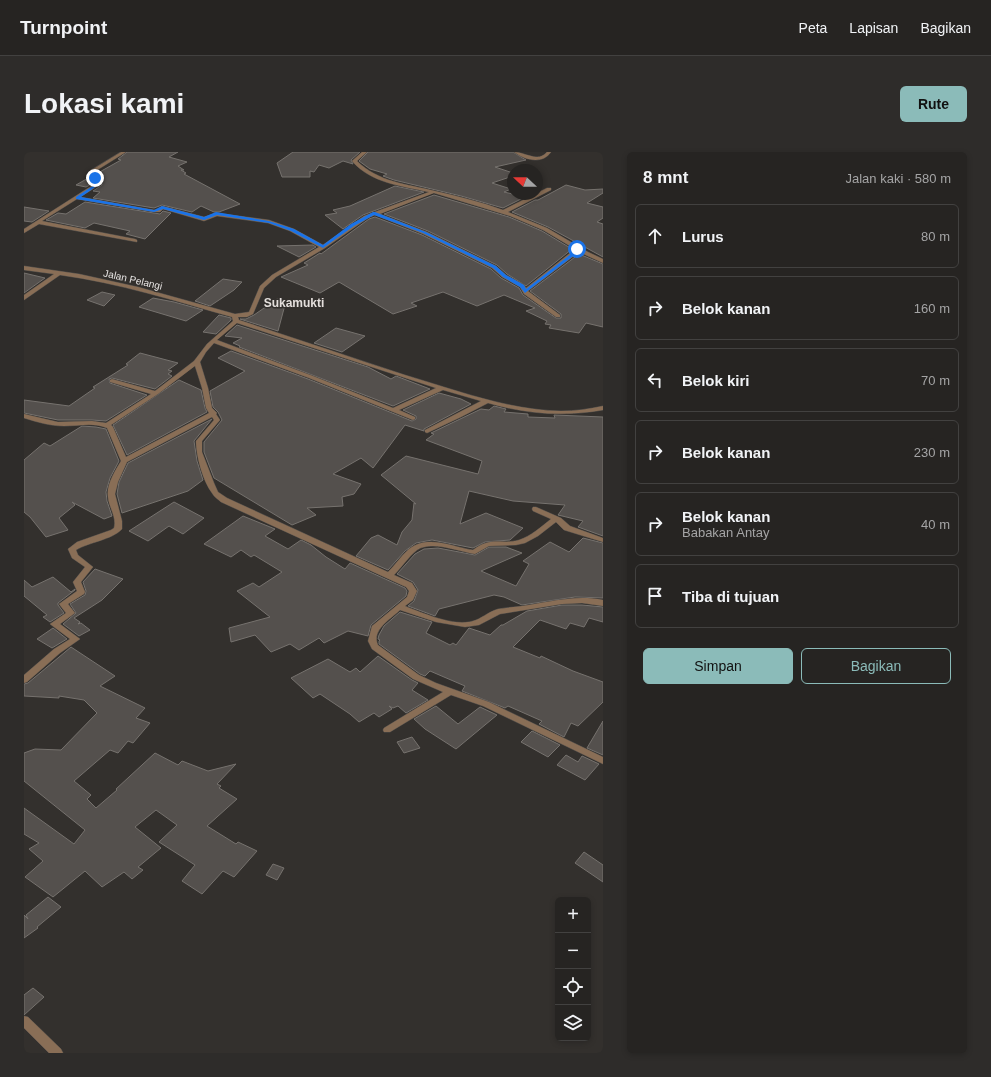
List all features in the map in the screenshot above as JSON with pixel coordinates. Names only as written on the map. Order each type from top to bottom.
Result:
[{"type":"street","points":[[24,230],[99,183],[93,176],[92,172],[124,152]]},
{"type":"street","points":[[365,152],[354,161],[371,175],[503,212],[537,225],[578,250],[603,261]]},
{"type":"street","points":[[516,152],[540,159],[549,152]]},
{"type":"street","points":[[503,212],[549,189]]},
{"type":"street","points":[[24,416],[59,424],[107,425],[156,393],[197,362],[204,351],[236,319],[251,313],[262,287],[274,276],[323,247],[352,225],[374,213],[433,192]]},
{"type":"street","points":[[77,198],[154,211],[162,207],[204,218],[216,214],[269,222],[292,230],[323,247]]},
{"type":"street","points":[[374,213],[425,232],[494,267],[504,276],[522,286],[525,291],[558,316]]},
{"type":"street","points":[[38,222],[134,241]]},
{"type":"street","points":[[525,291],[578,250]]},
{"type":"street","name":"Jalan Pelangi","points":[[24,268],[79,276],[138,289],[236,319],[386,371],[486,401],[529,410],[549,412],[573,412],[603,408]]},
{"type":"street","points":[[24,298],[59,273]]},
{"type":"street","points":[[214,341],[311,376],[413,418]]},
{"type":"street","points":[[197,362],[209,408],[214,413],[217,422],[202,436],[198,446],[210,483],[215,493],[240,508],[409,585],[413,591],[410,598],[375,628],[372,636],[375,648],[416,677],[486,704],[603,761]]},
{"type":"street","points":[[112,381],[156,393]]},
{"type":"street","points":[[394,410],[442,388]]},
{"type":"street","points":[[427,431],[486,401]]},
{"type":"street","points":[[24,680],[57,651],[76,639],[54,624],[71,613],[63,604],[81,592],[77,582],[89,567],[75,556],[72,550],[80,544],[102,537],[118,529],[119,521],[111,493],[118,472],[124,461],[214,413]]},
{"type":"street","points":[[107,425],[110,427],[114,440],[124,461]]},
{"type":"street","points":[[536,509],[556,519],[568,528],[603,540]]},
{"type":"street","points":[[390,576],[408,555],[423,545],[475,552],[479,548],[491,543],[524,541],[556,519]]},
{"type":"street","points":[[399,607],[450,622],[473,624],[492,613],[500,611],[522,609],[570,600],[588,599],[603,603]]},
{"type":"street","points":[[387,730],[450,691]]},
{"type":"street","points":[[24,1021],[57,1053]]},
{"type":"building","points":[[127,152],[178,152],[169,157],[187,162],[178,166],[184,170],[181,170],[186,173],[184,174],[240,204],[219,212],[214,212],[201,206],[192,212],[162,205],[154,208],[93,198],[100,192],[93,191],[102,185],[101,179],[96,174],[121,160],[118,159]]},
{"type":"building","points":[[293,152],[360,152],[351,160],[353,164],[343,161],[329,168],[319,165],[314,172],[310,171],[310,177],[282,177],[277,163]]},
{"type":"building","points":[[368,152],[513,152],[526,160],[495,167],[507,171],[507,178],[492,183],[507,188],[507,191],[504,192],[507,193],[507,200],[519,200],[503,208],[394,180],[383,176],[387,174],[370,169],[359,161]]},
{"type":"building","points":[[90,177],[94,183],[86,187],[76,185]]},
{"type":"building","points":[[566,185],[585,190],[603,189],[603,193],[587,203],[603,207],[603,218],[597,222],[603,224],[603,257],[548,227],[512,212],[535,200],[543,200],[543,197]]},
{"type":"building","points":[[395,186],[424,192],[363,215],[343,229],[325,215],[337,213],[333,210],[350,206]]},
{"type":"building","points":[[434,195],[509,217],[542,231],[572,249],[526,286],[507,274],[497,265],[428,231],[384,214]]},
{"type":"building","points":[[85,202],[160,214],[163,211],[171,213],[145,239],[126,234],[130,231],[94,223],[85,228],[46,220],[58,213],[66,214]]},
{"type":"building","points":[[24,207],[49,211],[32,222],[24,221]]},
{"type":"building","points":[[375,217],[422,235],[491,269],[501,278],[519,288],[523,295],[556,318],[561,318],[561,314],[530,291],[579,254],[603,264],[603,327],[586,323],[579,333],[549,328],[551,325],[545,324],[547,321],[526,311],[535,308],[504,295],[477,306],[443,292],[411,303],[417,306],[393,314],[339,282],[320,293],[281,277],[308,265],[304,263],[320,253],[321,254],[369,219]]},
{"type":"building","points":[[313,245],[316,247],[299,257],[277,246]]},
{"type":"building","points":[[24,273],[45,278],[24,293]]},
{"type":"building","points":[[223,279],[242,282],[234,290],[210,306],[195,301]]},
{"type":"building","points":[[102,292],[115,295],[104,306],[87,300]]},
{"type":"building","points":[[153,298],[203,310],[186,321],[139,307]]},
{"type":"building","points":[[277,299],[286,301],[278,331],[240,319],[246,319],[254,315]]},
{"type":"building","points":[[219,315],[231,318],[231,320],[216,334],[203,332]]},
{"type":"building","points":[[237,325],[368,367],[391,379],[396,376],[430,389],[393,406],[239,347],[240,346],[233,343],[242,338],[225,336]]},
{"type":"building","points":[[336,328],[365,336],[342,352],[314,343]]},
{"type":"building","points":[[231,351],[308,379],[412,421],[416,419],[416,416],[403,410],[439,393],[461,399],[471,404],[424,429],[424,431],[405,425],[373,468],[361,458],[333,474],[361,484],[354,494],[342,497],[343,506],[307,508],[316,515],[292,525],[214,478],[204,452],[204,442],[222,420],[218,412],[213,407],[210,391],[245,371],[218,358]]},
{"type":"building","points":[[140,353],[178,363],[168,370],[172,371],[168,374],[172,376],[155,389],[112,378],[109,379],[110,383],[147,395],[106,421],[58,420],[24,413],[24,400],[69,406],[95,388],[93,387],[128,365],[126,364]]},
{"type":"building","points":[[179,380],[201,390],[207,412],[127,455],[113,425]]},
{"type":"building","points":[[494,406],[506,409],[504,412],[528,414],[528,417],[555,418],[554,415],[603,417],[603,536],[578,527],[583,521],[558,515],[565,505],[513,501],[469,491],[460,524],[486,513],[523,528],[510,540],[485,542],[473,548],[432,540],[416,543],[405,551],[388,570],[356,556],[371,538],[378,535],[397,545],[402,532],[412,520],[414,503],[416,504],[381,475],[406,456],[478,474],[482,461],[426,440],[434,434],[431,433],[481,409],[489,410]]},
{"type":"building","points":[[212,419],[194,441],[197,461],[203,480],[188,491],[122,513],[117,494],[119,482],[128,463]]},
{"type":"building","points":[[82,426],[106,429],[119,461],[110,478],[106,492],[107,501],[112,516],[104,519],[72,502],[75,505],[59,518],[68,530],[46,537],[30,517],[24,512],[24,460],[44,443],[50,446]]},
{"type":"building","points":[[174,502],[204,518],[183,534],[169,526],[148,541],[129,531]]},
{"type":"building","points":[[243,516],[275,529],[265,536],[288,549],[301,540],[311,545],[345,569],[350,563],[405,588],[407,591],[406,596],[371,625],[368,636],[348,631],[324,643],[319,638],[299,650],[290,644],[271,652],[255,635],[231,642],[229,628],[270,617],[237,591],[253,583],[259,587],[282,572],[254,555],[251,557],[241,550],[231,557],[204,544]]},
{"type":"building","points":[[583,538],[603,543],[603,598],[575,597],[522,605],[504,597],[494,595],[439,609],[435,616],[408,606],[414,601],[418,590],[413,582],[397,574],[415,554],[424,549],[438,548],[475,555],[489,547],[506,547],[522,553],[481,571],[516,586],[529,564],[523,561],[550,542],[569,552]]},
{"type":"building","points":[[95,569],[123,579],[102,600],[74,618],[80,622],[78,624],[81,623],[90,630],[79,636],[63,624],[76,613],[70,604],[85,595],[86,591],[83,582]]},
{"type":"building","points":[[53,577],[71,592],[75,590],[58,603],[64,613],[50,622],[43,617],[47,615],[24,596],[24,580],[32,587]]},
{"type":"building","points":[[562,605],[603,607],[603,622],[589,618],[584,627],[570,623],[566,629],[540,620],[513,647],[540,658],[541,656],[573,671],[603,682],[603,702],[578,726],[571,723],[564,737],[539,724],[542,721],[508,706],[505,708],[462,691],[465,686],[430,671],[425,676],[420,674],[379,644],[380,640],[378,639],[384,626],[400,612],[432,622],[426,633],[450,645],[453,643],[456,645],[469,628],[490,635],[501,625],[527,611]]},
{"type":"building","points":[[53,628],[67,639],[52,648],[37,639]]},
{"type":"building","points":[[71,647],[115,676],[100,686],[145,708],[136,718],[150,723],[133,743],[128,741],[118,753],[110,750],[74,781],[91,795],[87,799],[96,808],[155,753],[178,765],[182,761],[208,771],[236,764],[217,784],[221,786],[219,788],[237,799],[207,826],[236,844],[238,842],[257,851],[234,877],[223,871],[202,894],[182,881],[195,865],[159,842],[177,825],[156,810],[135,827],[161,848],[138,867],[143,870],[132,879],[124,872],[102,887],[85,871],[53,897],[25,877],[43,861],[29,849],[39,843],[24,834],[24,808],[74,844],[85,830],[24,781],[24,753],[35,749],[61,750],[97,713],[84,700],[59,696],[59,698],[24,696],[24,684],[28,683]]},
{"type":"building","points":[[378,656],[418,683],[412,690],[428,700],[406,713],[398,706],[393,708],[389,706],[392,709],[379,717],[374,713],[359,722],[350,714],[320,694],[313,698],[291,678],[328,659],[350,672],[356,668],[360,672]]},
{"type":"building","points":[[436,706],[458,724],[480,707],[497,715],[456,749],[425,729],[414,719]]},
{"type":"building","points":[[603,721],[603,755],[587,748]]},
{"type":"building","points":[[532,731],[560,745],[548,757],[521,742]]},
{"type":"building","points":[[412,737],[420,748],[404,753],[397,742]]},
{"type":"building","points":[[566,755],[578,762],[582,756],[599,764],[585,780],[557,765]]},
{"type":"building","points":[[584,852],[603,865],[603,882],[575,863]]},
{"type":"building","points":[[273,864],[284,868],[277,880],[266,875]]},
{"type":"building","points":[[48,897],[61,907],[37,927],[38,928],[24,938],[24,915],[28,919],[26,915]]},
{"type":"building","points":[[33,988],[44,997],[24,1015],[24,995]]},
{"type":"district","name":"Sukamukti","points":[[294,303]]},
{"type":"route","points":[[95,178],[99,183],[77,198],[154,211],[162,207],[204,218],[216,214],[269,222],[292,230],[323,247],[352,225],[374,213],[425,232],[494,267],[504,276],[522,286],[525,291],[578,250],[577,249]]}]
